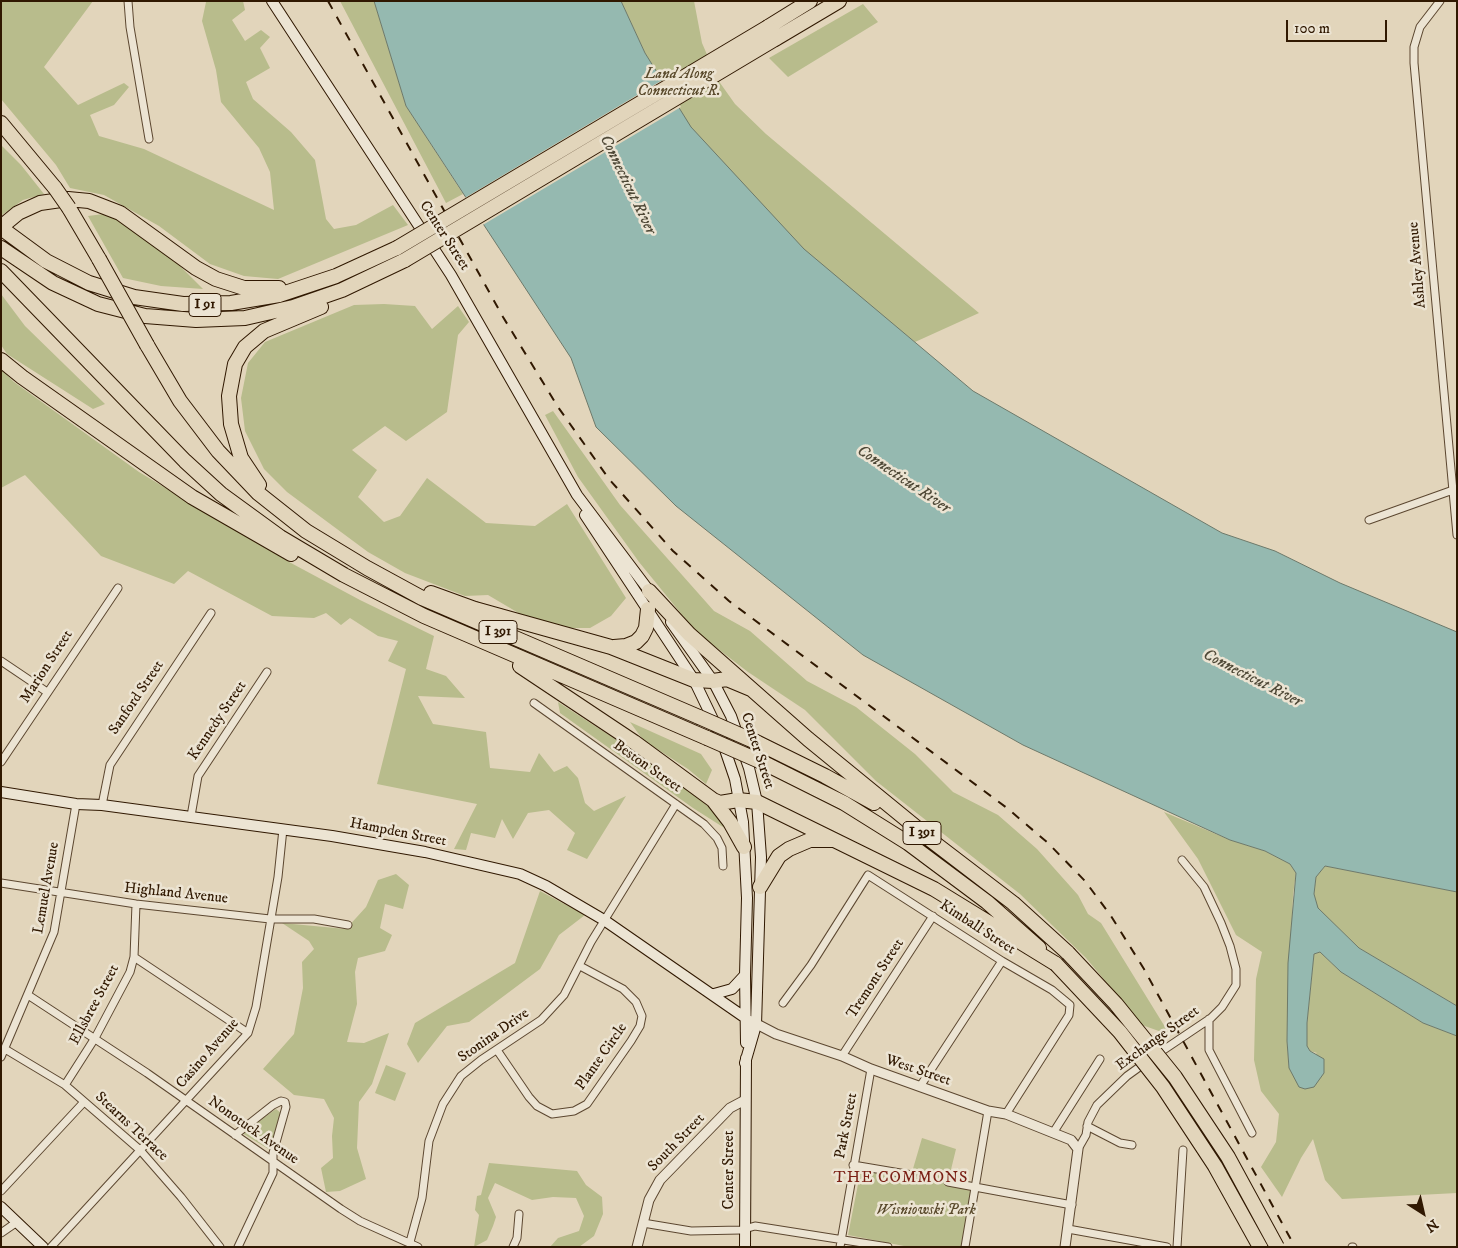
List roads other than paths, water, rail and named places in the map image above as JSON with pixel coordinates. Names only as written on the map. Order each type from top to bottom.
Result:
[{"type":"highway","name":"I 91","points":[[1,227],[17,241],[56,267],[100,287],[146,300],[183,304],[231,304],[266,298],[308,286],[359,266],[397,248],[810,1]]},
{"type":"highway","name":"I 91","points":[[4,251],[53,283],[98,304],[138,315],[183,320],[221,320],[275,312],[317,300],[405,260],[839,1]]},
{"type":"highway","points":[[1,123],[69,208],[184,406],[221,455],[263,497],[306,531]]},
{"type":"highway","points":[[1,227],[18,213],[40,204],[61,199],[81,200],[115,210],[196,268],[234,286],[254,289],[283,287],[359,266]]},
{"type":"highway","points":[[1,271],[156,433],[221,494],[280,538],[366,587]]},
{"type":"highway","points":[[306,531],[260,486],[241,458],[229,412],[229,390],[233,368],[245,347],[264,331],[332,301],[377,274]]},
{"type":"highway","points":[[1,360],[22,377],[213,510],[306,563],[366,587]]},
{"type":"highway","name":"I 391","points":[[306,531],[367,568],[456,614],[756,742],[848,788],[934,842],[1007,898],[1068,953],[1116,1004],[1175,1077],[1241,1178],[1277,1247]]},
{"type":"highway","points":[[367,568],[464,605],[611,647],[694,680],[713,681],[727,679],[751,689]]},
{"type":"highway","name":"I 391","points":[[366,587],[488,645],[764,763],[844,803],[908,843],[988,902],[1056,964],[1120,1032],[1162,1087],[1215,1166],[1260,1247]]},
{"type":"highway","points":[[649,590],[689,634],[751,689],[840,767],[934,842]]},
{"type":"highway","points":[[611,647],[626,646],[636,642],[642,636],[646,628],[648,609]]},
{"type":"highway","points":[[488,645],[634,742],[713,800],[730,822],[744,847]]},
{"type":"highway","points":[[713,800],[728,803],[738,800],[757,802],[959,903],[1056,964]]},
{"type":"highway","points":[[760,888],[778,856],[810,840],[834,840]]},
{"type":"main road","name":"Center Street","points":[[272,1],[451,275],[577,495],[649,590],[713,681],[740,739],[757,802],[761,857],[752,1022],[746,1063],[745,1247]]},
{"type":"main road","name":"Center Street","points":[[577,495],[583,511],[694,680],[719,732],[735,780],[744,847],[747,898],[745,975],[752,1022]]},
{"type":"main road","name":"Hampden Street","points":[[1,792],[76,804],[102,805],[191,816],[382,844],[520,874],[546,886],[604,920],[752,1022]]},
{"type":"main road","points":[[714,994],[732,989],[745,975]]},
{"type":"main road","points":[[1,1207],[44,1247]]},
{"type":"street","points":[[128,1],[130,27],[149,139]]},
{"type":"street","name":"Ashley Avenue","points":[[1440,1],[1420,27],[1414,46],[1414,63],[1457,535]]},
{"type":"street","points":[[1369,520],[1453,490]]},
{"type":"street","name":"Marion Street","points":[[1,762],[118,588]]},
{"type":"street","name":"Sanford Street","points":[[102,805],[110,765],[211,613]]},
{"type":"street","points":[[1,661],[47,692]]},
{"type":"street","name":"Kennedy Street","points":[[191,816],[198,776],[267,672]]},
{"type":"street","name":"Beston Street","points":[[534,703],[704,824],[717,838],[722,848],[723,866]]},
{"type":"street","name":"Lemuel Avenue","points":[[1,1057],[52,939],[76,804]]},
{"type":"street","name":"Stonina Drive","points":[[410,1242],[422,1198],[429,1141],[443,1104],[461,1076],[520,1035],[551,1010],[564,995],[604,920],[676,804]]},
{"type":"street","name":"Casino Avenue","points":[[51,1247],[248,1033],[256,1007],[283,829]]},
{"type":"street","name":"Exchange Street","points":[[1065,1247],[1078,1149],[1097,1105],[1127,1076],[1186,1033],[1209,1019],[1222,1007],[1236,985],[1236,969],[1230,946],[1207,894],[1199,880],[1182,860]]},
{"type":"street","name":"Kimball Street","points":[[783,1002],[811,965],[868,875],[1002,962],[1052,990],[1070,1005],[1069,1015],[1006,1114]]},
{"type":"street","name":"Highland Avenue","points":[[1,883],[136,904],[270,919],[314,919],[348,925]]},
{"type":"street","name":"Ellsbree Street","points":[[65,1085],[95,1038],[130,972],[134,957],[136,904]]},
{"type":"street","name":"Tremont Street","points":[[842,1056],[933,916]]},
{"type":"street","points":[[134,957],[248,1033]]},
{"type":"street","points":[[921,1085],[1002,962]]},
{"type":"street","name":"Plante Circle","points":[[497,1050],[537,1106],[552,1114],[574,1111],[586,1104],[631,1041],[640,1026],[642,1016],[636,1002],[623,990],[580,966]]},
{"type":"street","name":"Nonotuck Avenue","points":[[28,995],[95,1038],[360,1221],[418,1247]]},
{"type":"street","points":[[1209,1019],[1209,1050],[1252,1133]]},
{"type":"street","name":"West Street","points":[[752,1022],[794,1041],[842,1056],[871,1069],[921,1085],[988,1111],[1006,1114],[1071,1140],[1078,1149]]},
{"type":"street","name":"Stearns Terrace","points":[[5,1049],[65,1085],[140,1150],[181,1197],[220,1247]]},
{"type":"street","points":[[1053,1133],[1100,1059]]},
{"type":"street","name":"Park Street","points":[[840,1247],[871,1069]]},
{"type":"street","name":"South Street","points":[[637,1247],[649,1200],[660,1180],[730,1108],[745,1100]]},
{"type":"street","points":[[235,1136],[273,1105],[281,1101],[285,1102],[286,1107],[273,1153],[274,1173],[238,1247]]},
{"type":"street","points":[[1,1190],[84,1102]]},
{"type":"street","points":[[966,1247],[988,1111]]},
{"type":"street","points":[[1087,1126],[1120,1143],[1132,1144]]},
{"type":"street","points":[[1177,1247],[1183,1150]]},
{"type":"street","points":[[854,1165],[912,1175]]},
{"type":"street","points":[[948,1182],[1072,1205]]},
{"type":"street","points":[[514,1247],[517,1238],[519,1214]]},
{"type":"street","points":[[1,1233],[17,1222]]},
{"type":"street","points":[[643,1224],[691,1231],[745,1229],[755,1226],[842,1238],[888,1247]]},
{"type":"street","points":[[1068,1229],[1167,1247]]},
{"type":"water","name":"Connecticut River","points":[[374,1],[621,1],[645,53],[691,127],[804,249],[973,391],[1222,533],[1275,551],[1340,583],[1457,632],[1457,892],[1325,866],[1316,877],[1314,894],[1318,908],[1359,948],[1457,1006],[1457,1036],[1423,1023],[1341,972],[1320,952],[1314,954],[1307,1023],[1307,1046],[1310,1051],[1324,1059],[1324,1073],[1314,1087],[1305,1089],[1299,1087],[1289,1068],[1287,1041],[1288,963],[1296,873],[1290,864],[1265,851],[1230,840],[1023,745],[863,655],[676,506],[596,427],[571,358],[406,106]]},
{"type":"railway","points":[[328,1],[503,317],[558,407],[609,479],[673,551],[729,601],[1007,808],[1048,843],[1085,881],[1111,916],[1144,969],[1295,1247]]},
{"type":"district","name":"THE COMMONS","points":[[901,1179]]},
{"type":"park label","name":"Land Along Connecticut R.","points":[[679,84]]},
{"type":"park label","name":"Wisniowski Park","points":[[926,1211]]}]
